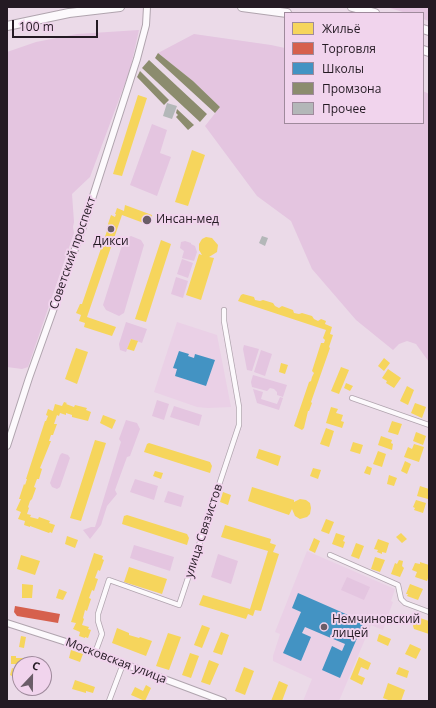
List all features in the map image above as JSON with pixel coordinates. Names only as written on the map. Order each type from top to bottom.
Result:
[{"type":"highway","points":[[7,26],[63,15],[120,7]]},
{"type":"highway","points":[[242,7],[284,13]]},
{"type":"highway","points":[[352,7],[371,12]]},
{"type":"street","name":"Советский проспект","points":[[7,446],[29,378],[85,221],[137,59],[146,25],[147,7]]},
{"type":"street","name":"улица Связистов","points":[[95,653],[102,634],[98,621],[98,614],[109,580],[179,605],[239,425],[240,406],[224,321],[224,310]]},
{"type":"street","points":[[352,398],[429,425]]},
{"type":"street","points":[[330,555],[398,585],[401,599],[405,603],[429,612]]},
{"type":"street","name":"Московская улица","points":[[7,623],[49,636],[221,701]]},
{"type":"street","points":[[109,701],[123,664]]},
{"type":"shaded area","points":[[387,7],[429,7],[429,21],[424,19],[424,12],[403,12]]},
{"type":"shaded area","points":[[139,30],[130,70],[90,177],[72,194],[74,233],[28,367],[22,369],[7,367],[7,52],[36,42],[77,34]]},
{"type":"shaded area","points":[[194,34],[284,48],[284,124],[424,124],[424,92],[429,94],[429,362],[416,344],[407,341],[399,344],[393,350],[356,320],[312,269],[291,221],[257,196],[205,126],[220,107],[193,81],[158,53]]},
{"type":"shaded area","points":[[152,124],[167,130],[160,153],[171,157],[157,196],[130,185]]},
{"type":"shaded area","points":[[131,236],[141,240],[144,245],[124,313],[119,316],[106,310],[103,305],[124,239]]},
{"type":"shaded area","points":[[185,241],[195,246],[197,252],[194,261],[182,258],[184,251],[180,248],[181,242]]},
{"type":"shaded area","points":[[182,259],[193,263],[188,278],[177,274]]},
{"type":"shaded area","points":[[176,277],[188,281],[183,298],[171,294]]},
{"type":"shaded area","points":[[126,322],[147,329],[142,343],[131,339],[126,352],[120,350],[119,344]]},
{"type":"shaded area","points":[[177,322],[217,335],[231,407],[197,407],[154,392]]},
{"type":"shaded area","points":[[244,345],[259,349],[252,371],[247,370],[243,349]]},
{"type":"shaded area","points":[[261,350],[272,354],[265,376],[254,372]]},
{"type":"shaded area","points":[[253,375],[287,385],[283,397],[277,395],[277,392],[274,389],[270,388],[267,391],[252,387],[251,382]]},
{"type":"shaded area","points":[[253,389],[263,392],[261,399],[277,404],[280,397],[283,398],[279,410],[257,403]]},
{"type":"shaded area","points":[[157,400],[169,404],[164,420],[152,416]]},
{"type":"shaded area","points":[[174,406],[202,415],[199,426],[170,417]]},
{"type":"shaded area","points":[[126,420],[137,423],[140,429],[130,456],[127,457],[115,490],[117,494],[107,506],[101,525],[90,539],[83,530],[95,527],[121,442],[119,439]]},
{"type":"shaded area","points":[[62,453],[68,455],[70,458],[60,487],[57,489],[52,487],[50,483]]},
{"type":"shaded area","points":[[135,479],[158,486],[154,500],[130,492]]},
{"type":"shaded area","points":[[168,491],[184,496],[181,507],[164,502]]},
{"type":"shaded area","points":[[134,545],[174,557],[170,571],[130,558]]},
{"type":"shaded area","name":"Немчиновский лицей","points":[[307,551],[395,589],[391,601],[393,602],[383,630],[371,625],[339,701],[303,701],[312,679],[273,661],[273,656],[280,634],[275,632]]},
{"type":"shaded area","points":[[218,554],[238,561],[231,584],[211,577]]},
{"type":"shaded area","points":[[347,577],[370,587],[364,600],[341,590]]},
{"type":"building: Жильё","points":[[138,95],[147,98],[122,176],[113,174]]},
{"type":"building: Жильё","points":[[192,150],[205,155],[188,206],[175,202]]},
{"type":"building: Жильё","points":[[125,205],[152,215],[149,225],[122,215],[87,317],[116,327],[112,336],[84,327],[85,323],[79,321],[81,315],[76,313],[80,304],[82,304],[111,215],[115,217],[117,208],[124,211]]},
{"type":"building: Жильё","points":[[206,237],[212,238],[218,245],[217,252],[209,257],[214,258],[201,300],[186,295],[199,254],[202,255],[199,250],[199,244],[202,239]]},
{"type":"building: Жильё","points":[[161,240],[171,244],[146,322],[135,319]]},
{"type":"building: Жильё","points":[[243,294],[254,297],[255,300],[263,300],[273,303],[279,308],[282,306],[293,310],[294,313],[302,313],[312,316],[318,321],[321,319],[326,321],[325,324],[332,327],[330,334],[333,335],[330,348],[308,411],[304,428],[302,430],[294,426],[309,382],[311,381],[314,373],[312,371],[321,343],[324,343],[325,340],[323,338],[326,330],[238,301]]},
{"type":"building: Жильё","points":[[131,339],[138,341],[134,351],[127,349]]},
{"type":"building: Жильё","points":[[76,348],[88,352],[77,384],[65,379]]},
{"type":"building: Жильё","points":[[384,358],[390,363],[384,371],[378,366]]},
{"type":"building: Жильё","points":[[281,363],[288,365],[285,374],[279,372]]},
{"type":"building: Жильё","points":[[341,367],[349,370],[339,394],[331,391]]},
{"type":"building: Жильё","points":[[388,369],[401,378],[394,388],[386,383],[387,381],[382,378]]},
{"type":"building: Жильё","points":[[346,383],[353,386],[350,391],[344,388]]},
{"type":"building: Жильё","points":[[407,386],[414,390],[408,405],[400,401]]},
{"type":"building: Жильё","points":[[64,402],[74,407],[75,405],[87,408],[86,410],[91,412],[88,421],[72,417],[72,415],[66,413],[66,415],[60,413],[59,416],[57,415],[54,424],[57,424],[53,435],[51,435],[49,441],[51,441],[40,468],[42,469],[39,479],[37,479],[34,487],[36,488],[30,501],[27,514],[31,515],[30,517],[38,519],[39,517],[50,521],[49,523],[55,525],[52,533],[49,533],[24,525],[25,521],[18,519],[21,512],[16,510],[21,499],[19,499],[27,479],[45,421],[48,416],[46,415],[48,409],[53,411],[55,404],[62,406]]},
{"type":"building: Жильё","points":[[415,403],[426,407],[422,418],[411,413]]},
{"type":"building: Жильё","points":[[331,407],[338,409],[336,413],[343,415],[341,421],[344,422],[342,428],[326,423]]},
{"type":"building: Жильё","points":[[103,415],[116,420],[112,429],[100,423]]},
{"type":"building: Жильё","points":[[392,421],[402,424],[398,435],[388,432]]},
{"type":"building: Жильё","points":[[326,428],[334,431],[329,447],[320,444]]},
{"type":"building: Жильё","points":[[416,432],[426,436],[423,445],[413,441]]},
{"type":"building: Жильё","points":[[381,436],[392,440],[392,450],[378,445]]},
{"type":"building: Жильё","points":[[95,440],[106,443],[81,521],[70,518]]},
{"type":"building: Жильё","points":[[353,442],[363,445],[360,454],[350,451]]},
{"type":"building: Жильё","points":[[149,443],[210,462],[212,466],[210,473],[144,452],[147,444]]},
{"type":"building: Жильё","points":[[414,444],[424,447],[419,462],[404,457],[408,447],[412,449]]},
{"type":"building: Жильё","points":[[259,449],[281,456],[278,466],[256,458]]},
{"type":"building: Жильё","points":[[378,451],[386,454],[382,467],[373,464]]},
{"type":"building: Жильё","points":[[405,461],[411,464],[407,474],[401,471]]},
{"type":"building: Жильё","points":[[367,466],[372,468],[370,475],[364,473]]},
{"type":"building: Жильё","points":[[313,468],[321,470],[318,479],[310,476]]},
{"type":"building: Жильё","points":[[155,471],[163,473],[161,479],[153,476]]},
{"type":"building: Жильё","points":[[389,475],[397,478],[394,486],[387,484]]},
{"type":"building: Жильё","points":[[420,486],[429,489],[428,499],[417,496]]},
{"type":"building: Жильё","points":[[252,487],[294,500],[294,502],[300,499],[306,500],[310,503],[310,514],[307,517],[300,519],[295,516],[292,509],[289,515],[248,501]]},
{"type":"building: Жильё","points":[[223,492],[231,495],[228,505],[220,502]]},
{"type":"building: Жильё","points":[[416,500],[426,503],[423,513],[414,510],[415,508],[413,507]]},
{"type":"building: Жильё","points":[[127,515],[187,534],[189,538],[187,545],[122,524],[124,516]]},
{"type":"building: Жильё","points":[[326,519],[334,522],[329,534],[321,531]]},
{"type":"building: Жильё","points":[[225,525],[271,539],[270,543],[276,545],[273,552],[279,554],[261,611],[255,610],[253,616],[248,614],[246,619],[199,605],[203,595],[250,609],[268,551],[221,537]]},
{"type":"building: Жильё","points":[[336,533],[345,536],[343,548],[332,544]]},
{"type":"building: Жильё","points":[[401,533],[407,539],[402,543],[396,537]]},
{"type":"building: Жильё","points":[[67,536],[78,540],[75,548],[65,544]]},
{"type":"building: Жильё","points":[[314,538],[320,541],[315,553],[309,550]]},
{"type":"building: Жильё","points":[[378,539],[389,543],[386,553],[382,552],[382,554],[377,552],[378,550],[374,549]]},
{"type":"building: Жильё","points":[[356,543],[364,546],[359,559],[351,556]]},
{"type":"building: Жильё","points":[[94,553],[103,556],[102,559],[104,560],[100,571],[98,570],[95,578],[98,579],[94,591],[92,590],[89,598],[91,599],[87,611],[85,610],[83,618],[82,625],[89,627],[88,629],[91,630],[88,638],[85,638],[79,636],[80,632],[73,629],[76,623],[71,622]]},
{"type":"building: Жильё","points":[[21,555],[40,561],[35,575],[17,569]]},
{"type":"building: Жильё","points":[[375,557],[385,560],[380,572],[371,569]]},
{"type":"building: Жильё","points":[[399,560],[403,561],[402,566],[404,568],[400,577],[391,574],[395,563],[397,564]]},
{"type":"building: Жильё","points":[[420,562],[429,565],[429,576],[427,581],[415,577],[417,572],[412,570],[415,563],[420,564]]},
{"type":"building: Жильё","points":[[129,567],[167,579],[162,594],[124,582]]},
{"type":"building: Жильё","points":[[22,584],[33,585],[32,598],[22,598]]},
{"type":"building: Жильё","points":[[410,584],[423,589],[418,600],[407,596],[408,594],[406,594]]},
{"type":"building: Жильё","points":[[59,589],[67,592],[63,600],[56,598]]},
{"type":"building: Жильё","points":[[420,618],[429,621],[429,634],[414,629],[414,622],[417,620],[419,621]]},
{"type":"building: Жильё","points":[[202,625],[210,628],[202,648],[194,645]]},
{"type":"building: Жильё","points":[[117,628],[129,633],[129,635],[152,641],[146,656],[112,643]]},
{"type":"building: Жильё","points":[[221,632],[229,635],[222,655],[213,652]]},
{"type":"building: Жильё","points":[[168,633],[181,637],[169,670],[156,666]]},
{"type":"building: Жильё","points":[[379,634],[391,639],[388,646],[377,641]]},
{"type":"building: Жильё","points":[[21,636],[26,637],[24,648],[19,647]]},
{"type":"building: Жильё","points":[[410,644],[421,649],[416,659],[405,654]]},
{"type":"building: Жильё","points":[[71,650],[83,654],[80,662],[69,658]]},
{"type":"building: Жильё","points":[[190,653],[199,656],[191,678],[182,675]]},
{"type":"building: Жильё","points":[[359,657],[371,663],[368,670],[361,667],[358,675],[365,678],[362,685],[350,679]]},
{"type":"building: Жильё","points":[[209,660],[219,664],[210,685],[201,682]]},
{"type":"building: Жильё","points":[[244,667],[254,671],[245,695],[235,691]]},
{"type":"building: Жильё","points":[[399,667],[409,671],[407,678],[396,674]]},
{"type":"building: Жильё","points":[[75,680],[95,687],[93,693],[86,691],[86,693],[72,689]]},
{"type":"building: Жильё","points":[[279,681],[288,685],[282,701],[271,701]]},
{"type":"building: Жильё","points":[[388,683],[405,690],[401,701],[391,701],[383,698]]},
{"type":"building: Жильё","points":[[146,685],[151,688],[145,701],[131,695],[135,687],[143,691]]},
{"type":"building: Торговля","points":[[15,606],[60,614],[58,623],[17,616],[14,612]]},
{"type":"building: Школы","points":[[179,351],[189,354],[188,356],[194,358],[195,354],[215,360],[206,386],[175,376],[177,369],[173,368]]},
{"type":"building: Школы","points":[[298,593],[364,622],[340,678],[322,670],[332,646],[342,651],[345,644],[305,627],[302,633],[311,637],[301,661],[283,653],[301,612],[292,608]]},
{"type":"building: Промзона","points":[[158,53],[193,81],[220,107],[215,113],[155,58]]},
{"type":"building: Промзона","points":[[149,60],[207,114],[200,122],[142,68]]},
{"type":"building: Промзона","points":[[140,71],[169,100],[164,105],[137,77]]},
{"type":"building: Промзона","points":[[177,109],[194,125],[188,130],[176,117],[178,115],[176,113]]},
{"type":"building: Прочее","points":[[167,103],[177,106],[172,119],[163,116]]},
{"type":"building: Прочее","points":[[262,236],[268,238],[265,246],[259,243]]},
{"type":"place","name":"Инсан-мед","points":[[147,220]]},
{"type":"place","name":"Дикси","points":[[111,229]]},
{"type":"place","name":"Немчиновский лицей","points":[[324,627]]}]
